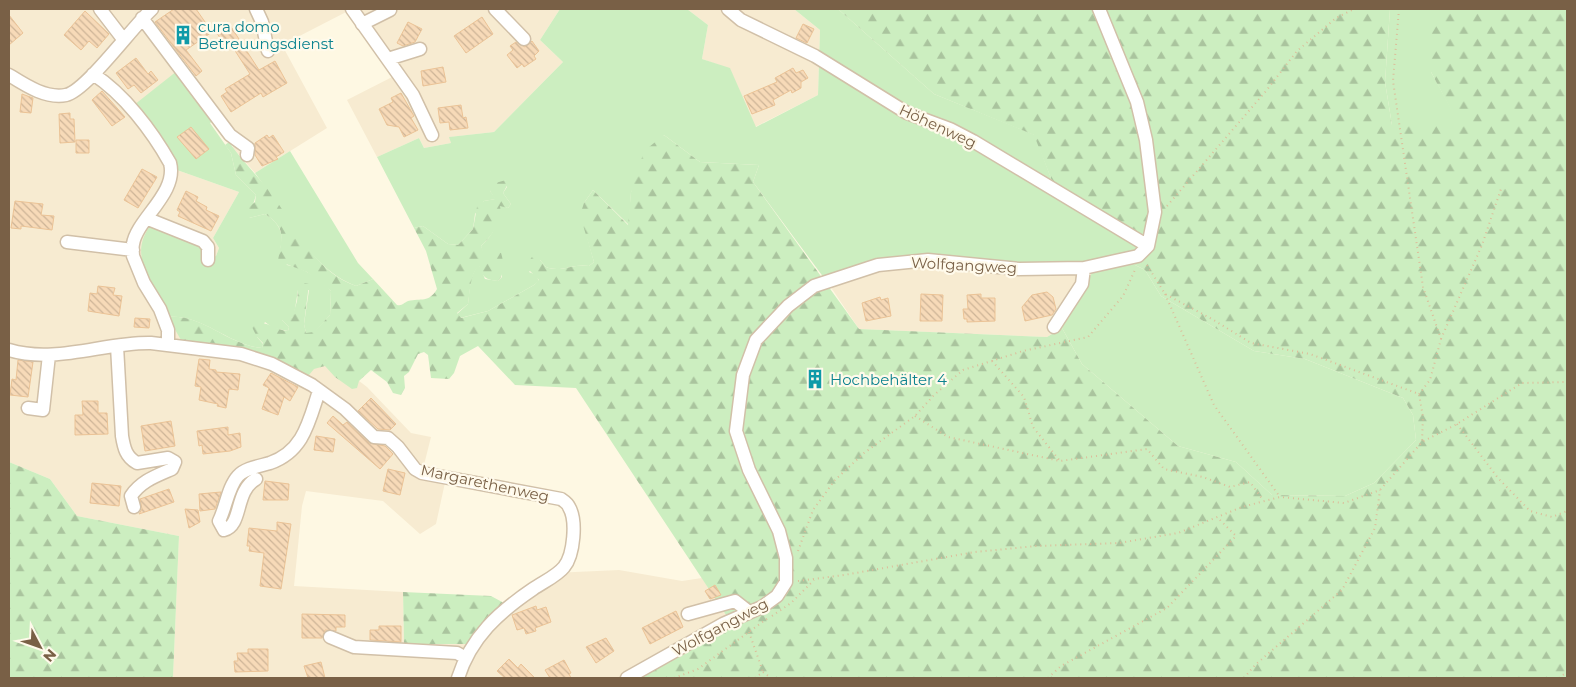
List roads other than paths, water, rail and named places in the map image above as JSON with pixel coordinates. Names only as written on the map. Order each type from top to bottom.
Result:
[{"type":"street","points":[[100,9],[123,39]]},
{"type":"street","points":[[9,75],[42,92],[56,95],[72,93],[93,74],[152,9]]},
{"type":"street","points":[[256,9],[262,22],[268,51]]},
{"type":"street","points":[[352,9],[413,95],[432,135]]},
{"type":"street","points":[[495,9],[524,39]]},
{"type":"street","name":"Höhenweg","points":[[728,9],[741,20],[815,56],[907,113],[950,129],[972,141],[1148,246]]},
{"type":"street","points":[[1099,9],[1137,102],[1151,176],[1155,212],[1148,246]]},
{"type":"street","points":[[362,24],[390,10]]},
{"type":"street","points":[[142,18],[230,135],[248,148],[247,154]]},
{"type":"street","points":[[388,59],[420,48]]},
{"type":"street","points":[[93,74],[110,87],[129,108],[170,163],[171,178],[133,244],[133,256],[144,283],[160,308],[168,330],[168,344]]},
{"type":"street","points":[[148,219],[203,241],[208,247],[208,260]]},
{"type":"street","points":[[67,242],[133,250]]},
{"type":"street","name":"Wolfgangweg","points":[[626,678],[776,596],[786,582],[786,558],[779,531],[749,470],[736,431],[743,375],[756,340],[788,306],[814,286],[833,278],[901,262],[944,261],[1019,269],[1084,268],[1138,256],[1148,246]]},
{"type":"street","points":[[1054,327],[1082,284],[1084,268]]},
{"type":"street","name":"Margarethenweg","points":[[9,350],[28,355],[49,355],[138,343],[168,344],[241,354],[272,364],[319,391],[345,409],[374,437],[388,438],[398,447],[415,469],[422,473],[561,500],[570,507],[573,545],[564,567],[485,627],[466,658],[458,678]]},
{"type":"street","points":[[117,346],[124,450],[130,459],[137,463],[168,458],[175,462],[172,470],[144,482],[135,490],[131,496],[134,507]]},
{"type":"street","points":[[28,408],[43,410],[49,355]]},
{"type":"street","points":[[256,479],[247,484],[242,492],[234,522],[229,528],[224,530],[219,521],[235,479],[240,473],[282,457],[298,445],[305,435],[319,391]]},
{"type":"street","points":[[688,614],[735,600],[749,612]]},
{"type":"street","points":[[330,637],[354,647],[457,653],[466,658]]},
{"type":"place","name":"cura domo Betreuungsdienst","points":[[183,35]]},
{"type":"place","name":"Hochbehälter 4","points":[[815,379]]}]
